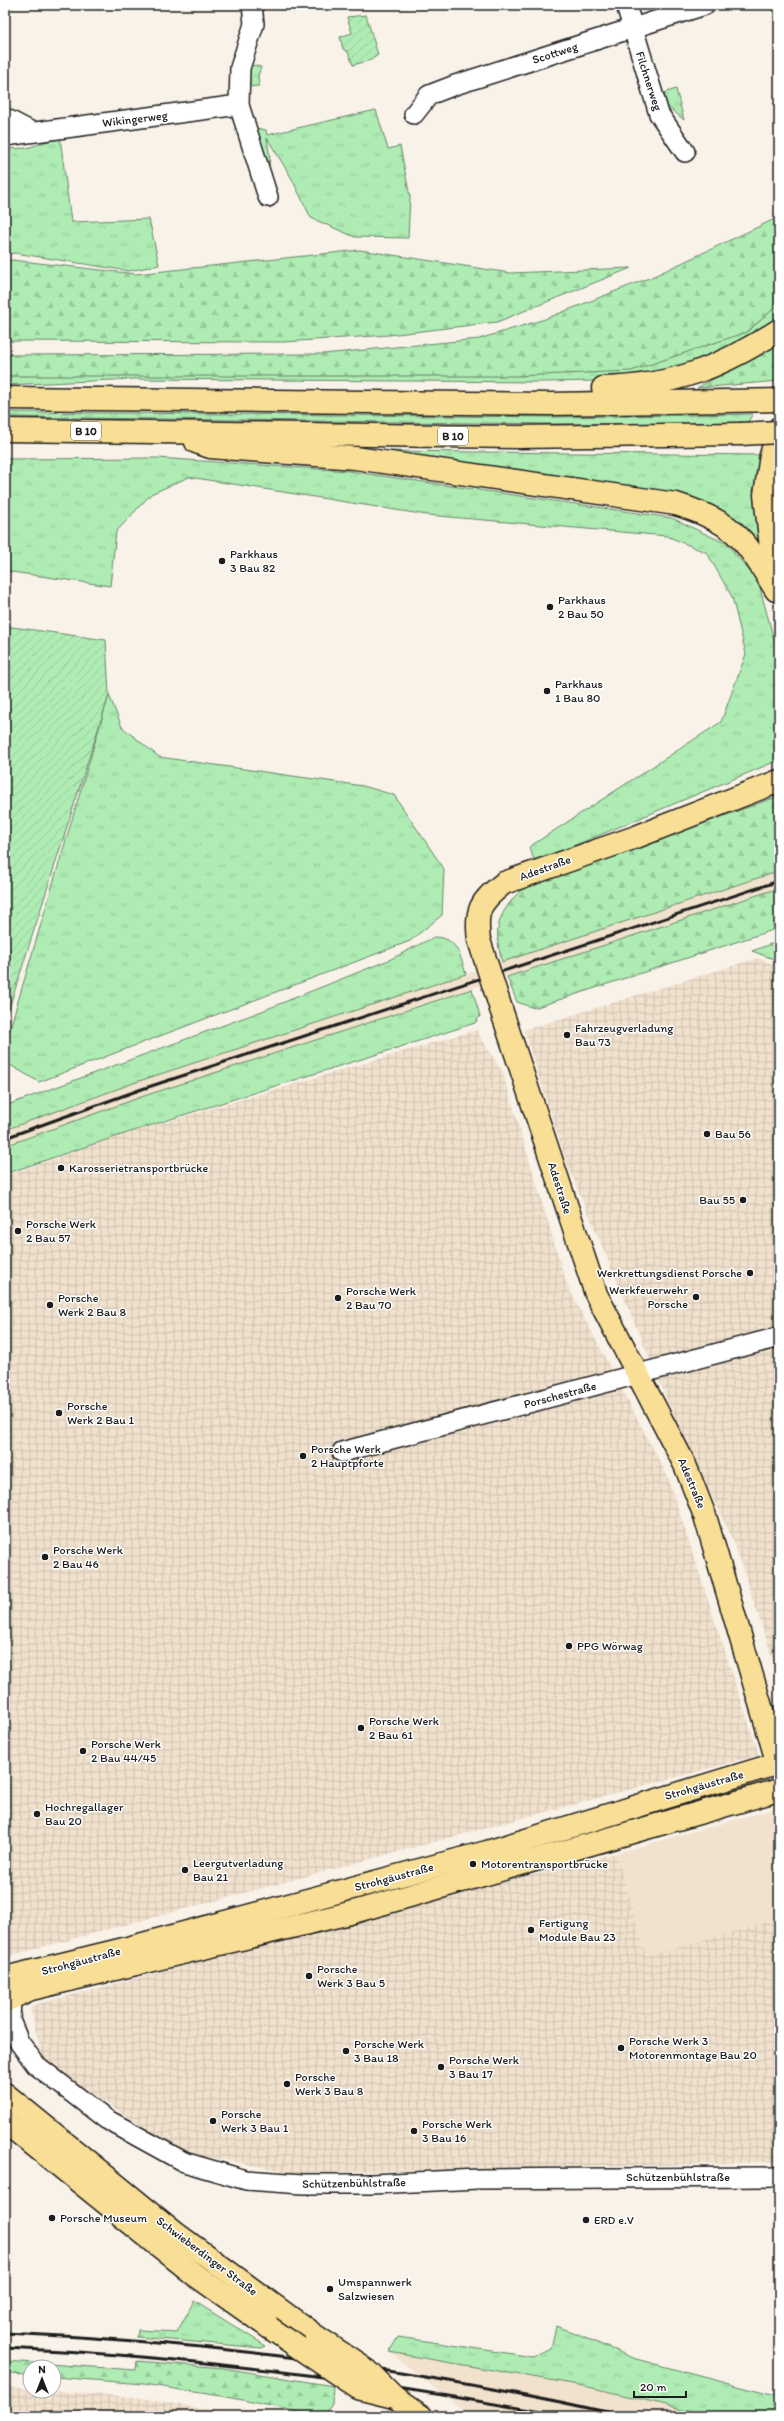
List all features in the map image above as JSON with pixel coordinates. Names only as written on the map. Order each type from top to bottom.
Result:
[{"type":"main road","points":[[550,404],[589,389],[623,388],[666,383],[719,364],[749,349],[779,330]]},
{"type":"main road","points":[[5,398],[550,404],[773,400]]},
{"type":"main road","points":[[778,595],[765,495],[771,455],[779,428]]},
{"type":"main road","name":"B 10","points":[[5,430],[517,437],[740,434],[779,432]]},
{"type":"main road","points":[[166,432],[210,447],[355,458],[676,504],[704,513],[736,532],[750,549],[778,595]]},
{"type":"main road","name":"Adestraße","points":[[778,1764],[705,1516],[685,1465],[596,1294],[501,1009],[479,940],[476,920],[480,907],[487,896],[504,883],[636,837],[779,781]]},
{"type":"main road","name":"Strohgäustraße","points":[[7,1992],[128,1948],[487,1852],[778,1764]]},
{"type":"main road","name":"Strohgäustraße","points":[[7,1992],[31,1989],[350,1913],[779,1790]]},
{"type":"main road","name":"Schwieberdinger Straße","points":[[5,2094],[174,2232],[317,2337],[368,2371],[394,2397],[421,2416]]},
{"type":"main road","name":"Schwieberdinger Straße","points":[[5,2122],[195,2275],[358,2388],[394,2397]]},
{"type":"street","points":[[252,5],[254,24],[240,68],[238,105],[268,197]]},
{"type":"street","name":"Filchnerweg","points":[[626,5],[659,114],[685,152]]},
{"type":"street","name":"Scottweg","points":[[414,114],[429,95],[444,89],[705,5]]},
{"type":"street","name":"Wikingerweg","points":[[5,136],[238,105]]},
{"type":"street","points":[[5,118],[32,132]]},
{"type":"street","name":"Porschestraße","points":[[342,1452],[779,1337]]},
{"type":"street","name":"Schützenbühlstraße","points":[[7,1992],[10,2020],[19,2042],[36,2065],[106,2119],[184,2162],[246,2180],[303,2184],[371,2184],[478,2179],[779,2177]]},
{"type":"shaded area","points":[[779,871],[779,888],[144,1096],[5,1146],[5,1130],[139,1081]]},
{"type":"shaded area","points":[[758,958],[779,966],[779,1677],[732,1538],[677,1423],[567,1164],[524,1030]]},
{"type":"shaded area","points":[[476,1030],[503,1073],[567,1285],[667,1475],[759,1755],[5,1957],[5,1176],[119,1136]]},
{"type":"shaded area","points":[[777,1808],[779,1814],[779,1919],[646,1957],[616,1853]]},
{"type":"shaded area","points":[[616,1853],[646,1956],[779,1919],[779,2162],[294,2173],[182,2152],[43,2062],[30,2006]]},
{"type":"shaded area","points":[[389,2352],[584,2386],[714,2416],[471,2416]]},
{"type":"shaded area","points":[[5,2387],[22,2388],[22,2399],[62,2399],[62,2392],[142,2398],[241,2416],[5,2416]]},
{"type":"green space","points":[[366,15],[378,55],[371,60],[353,65],[348,52],[343,49],[340,37],[352,33],[347,17]]},
{"type":"green space","points":[[248,64],[261,67],[258,76],[259,86],[246,87]]},
{"type":"green space","points":[[676,89],[684,120],[667,106],[664,93]]},
{"type":"green space","points":[[376,110],[388,149],[400,146],[410,197],[408,238],[355,237],[311,218],[291,177],[267,138],[270,158],[269,166],[263,160],[256,128],[266,130],[267,135]]},
{"type":"green space","points":[[60,137],[71,222],[149,219],[159,265],[129,271],[15,253],[5,254],[5,149],[27,148]]},
{"type":"green space","points":[[779,217],[779,304],[747,332],[631,371],[516,376],[5,376],[5,355],[323,354],[479,339],[545,319],[654,276]]},
{"type":"green space","points":[[360,250],[510,273],[631,268],[497,322],[389,335],[284,342],[5,341],[5,262],[12,260],[136,274]]},
{"type":"green space","points":[[779,304],[779,319],[753,337],[725,353],[686,369],[646,377],[605,381],[543,382],[134,379],[5,385],[5,376],[70,375],[747,332]]},
{"type":"green space","points":[[779,343],[779,381],[697,388]]},
{"type":"green space","points":[[5,412],[553,417],[753,414],[747,423],[553,424],[5,417]]},
{"type":"green space","points":[[383,451],[763,455],[753,490],[760,547],[656,494]]},
{"type":"green space","points":[[158,458],[348,471],[672,518],[727,544],[758,581],[779,658],[779,760],[535,862],[529,847],[721,722],[746,654],[732,597],[707,553],[667,536],[427,515],[189,477],[151,494],[116,532],[110,586],[5,571],[5,459]]},
{"type":"green space","points":[[5,626],[106,640],[109,695],[5,1021]]},
{"type":"green space","points":[[109,695],[122,727],[159,757],[363,786],[394,795],[444,869],[442,915],[410,941],[39,1082],[5,1062],[5,1045]]},
{"type":"green space","points":[[779,796],[779,871],[502,962],[498,940],[499,923],[507,907],[521,890]]},
{"type":"green space","points":[[779,888],[779,928],[534,1008],[517,1002],[507,977]]},
{"type":"green space","points":[[434,937],[448,940],[453,944],[459,954],[466,974],[139,1081],[5,1130],[5,1106],[262,1011],[391,959]]},
{"type":"green space","points":[[779,941],[779,961],[752,951]]},
{"type":"green space","points":[[472,989],[480,1016],[475,1023],[180,1116],[5,1174],[5,1146],[144,1096]]},
{"type":"green space","points":[[194,2301],[266,2346],[262,2348],[137,2337],[138,2330],[177,2332]]},
{"type":"green space","points":[[556,2326],[636,2359],[779,2397],[779,2416],[714,2416],[584,2386],[389,2352],[398,2337],[533,2357],[551,2348]]},
{"type":"green space","points":[[5,2361],[22,2362],[22,2375],[5,2374]]},
{"type":"green space","points":[[137,2361],[223,2368],[333,2386],[332,2403],[324,2416],[318,2416],[233,2398],[143,2384],[62,2378],[62,2365],[136,2370]]},
{"type":"railway","points":[[5,1138],[142,1089],[779,881]]},
{"type":"railway","points":[[5,2333],[161,2343],[317,2361],[472,2385],[625,2416]]},
{"type":"railway","points":[[5,2348],[145,2357],[284,2372],[354,2381],[492,2403],[561,2416]]},
{"type":"place","name":"Parkhaus 3 Bau 82","points":[[222,561]]},
{"type":"place","name":"Parkhaus 2 Bau 50","points":[[550,607]]},
{"type":"place","name":"Parkhaus 1 Bau 80","points":[[547,691]]},
{"type":"place","name":"Fahrzeugverladung Bau 73","points":[[567,1035]]},
{"type":"place","name":"Bau 56","points":[[707,1134]]},
{"type":"place","name":"Karosserietransportbrücke","points":[[61,1168]]},
{"type":"place","name":"Bau 55","points":[[743,1200]]},
{"type":"place","name":"Porsche Werk 2 Bau 57","points":[[18,1231]]},
{"type":"place","name":"Werkrettungsdienst Porsche","points":[[750,1273]]},
{"type":"place","name":"Werkfeuerwehr Porsche","points":[[696,1297]]},
{"type":"place","name":"Porsche Werk 2 Bau 70","points":[[338,1298]]},
{"type":"place","name":"Porsche Werk 2 Bau 8","points":[[50,1305]]},
{"type":"place","name":"Porsche Werk 2 Bau 1","points":[[59,1413]]},
{"type":"place","name":"Porsche Werk 2 Hauptpforte","points":[[303,1456]]},
{"type":"place","name":"Porsche Werk 2 Bau 46","points":[[45,1557]]},
{"type":"place","name":"PPG Wörwag","points":[[569,1646]]},
{"type":"place","name":"Porsche Werk 2 Bau 61","points":[[361,1728]]},
{"type":"place","name":"Porsche Werk 2 Bau 44/45","points":[[83,1751]]},
{"type":"place","name":"Hochregallager Bau 20","points":[[37,1814]]},
{"type":"place","name":"Motorentransportbrücke","points":[[473,1864]]},
{"type":"place","name":"Leergutverladung Bau 21","points":[[185,1870]]},
{"type":"place","name":"Fertigung Module Bau 23","points":[[531,1930]]},
{"type":"place","name":"Porsche Werk 3 Bau 5","points":[[309,1976]]},
{"type":"place","name":"Porsche Werk 3 Motorenmontage Bau 20","points":[[621,2048]]},
{"type":"place","name":"Porsche Werk 3 Bau 18","points":[[346,2051]]},
{"type":"place","name":"Porsche Werk 3 Bau 17","points":[[441,2067]]},
{"type":"place","name":"Porsche Werk 3 Bau 8","points":[[287,2084]]},
{"type":"place","name":"Porsche Werk 3 Bau 1","points":[[213,2121]]},
{"type":"place","name":"Porsche Werk 3 Bau 16","points":[[414,2131]]},
{"type":"place","name":"Porsche Museum","points":[[52,2218]]},
{"type":"place","name":"ERD e.V","points":[[586,2220]]},
{"type":"place","name":"Umspannwerk Salzwiesen","points":[[330,2289]]}]
